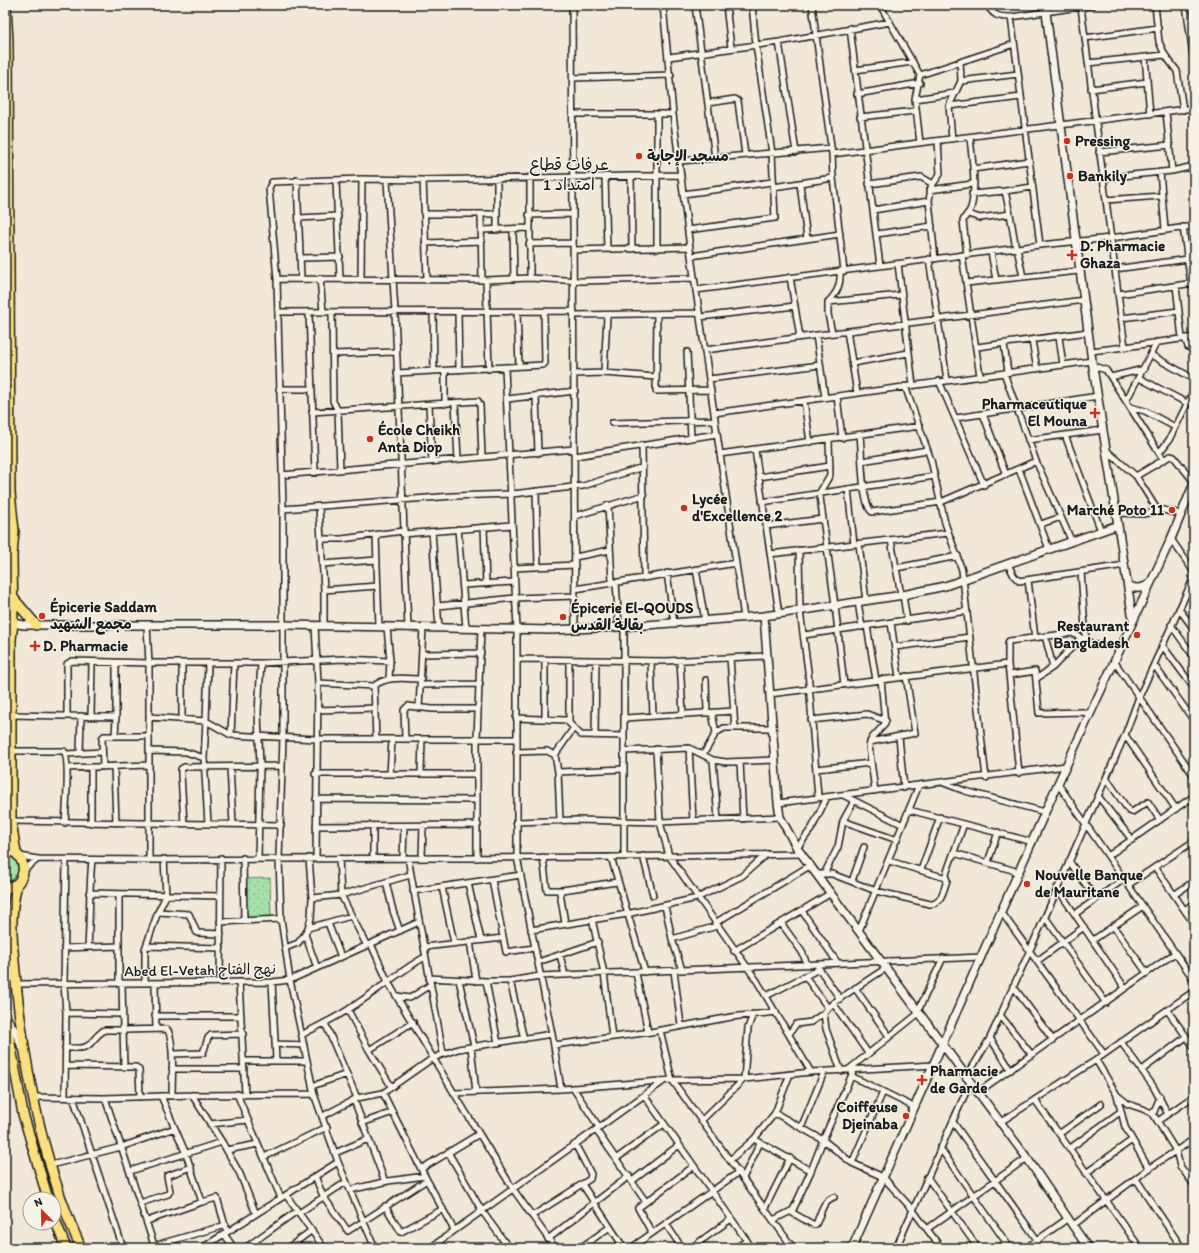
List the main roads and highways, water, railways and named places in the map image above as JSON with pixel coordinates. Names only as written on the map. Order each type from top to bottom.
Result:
[{"type":"highway","points":[[6,5],[8,41],[10,493],[14,531],[12,556],[13,622],[11,639],[11,821],[17,854],[23,863],[24,870],[17,884],[11,918],[16,984],[24,1052],[32,1097],[51,1166],[72,1228],[81,1248]]},
{"type":"highway","points":[[13,598],[36,625]]},
{"type":"highway","points":[[5,849],[17,854]]},
{"type":"highway","points":[[5,889],[17,884]]},
{"type":"highway","points":[[5,1015],[19,1099],[46,1191]]},
{"type":"highway","points":[[59,1231],[66,1248]]},
{"type":"place","name":"Pressing","points":[[1067,141]]},
{"type":"place","name":"مسجد الإجابة","points":[[639,156]]},
{"type":"place","name":"Bankily","points":[[1070,176]]},
{"type":"place","name":"D. Pharmacie Ghaza","points":[[1072,255]]},
{"type":"place","name":"Pharmaceutique El Mouna","points":[[1095,413]]},
{"type":"place","name":"École Cheikh Anta Diop","points":[[370,439]]},
{"type":"place","name":"Lycée d'Excellence 2","points":[[684,508]]},
{"type":"place","name":"Marché Poto 11","points":[[1172,510]]},
{"type":"place","name":"Épicerie Saddam مجمع الشهيد","points":[[42,616]]},
{"type":"place","name":"Épicerie El-QOUDS بقالة القدس","points":[[563,617]]},
{"type":"place","name":"Restaurant Bangladesh","points":[[1137,635]]},
{"type":"place","name":"D. Pharmacie","points":[[35,646]]},
{"type":"place","name":"Nouvelle Banque de Mauritane","points":[[1027,884]]},
{"type":"place","name":"Pharmacie de Garde","points":[[922,1080]]},
{"type":"place","name":"Coiffeuse Djeinaba","points":[[906,1116]]},
{"type":"district","name":"عرفات قطاع 1 امتداد","points":[[569,174]]}]
